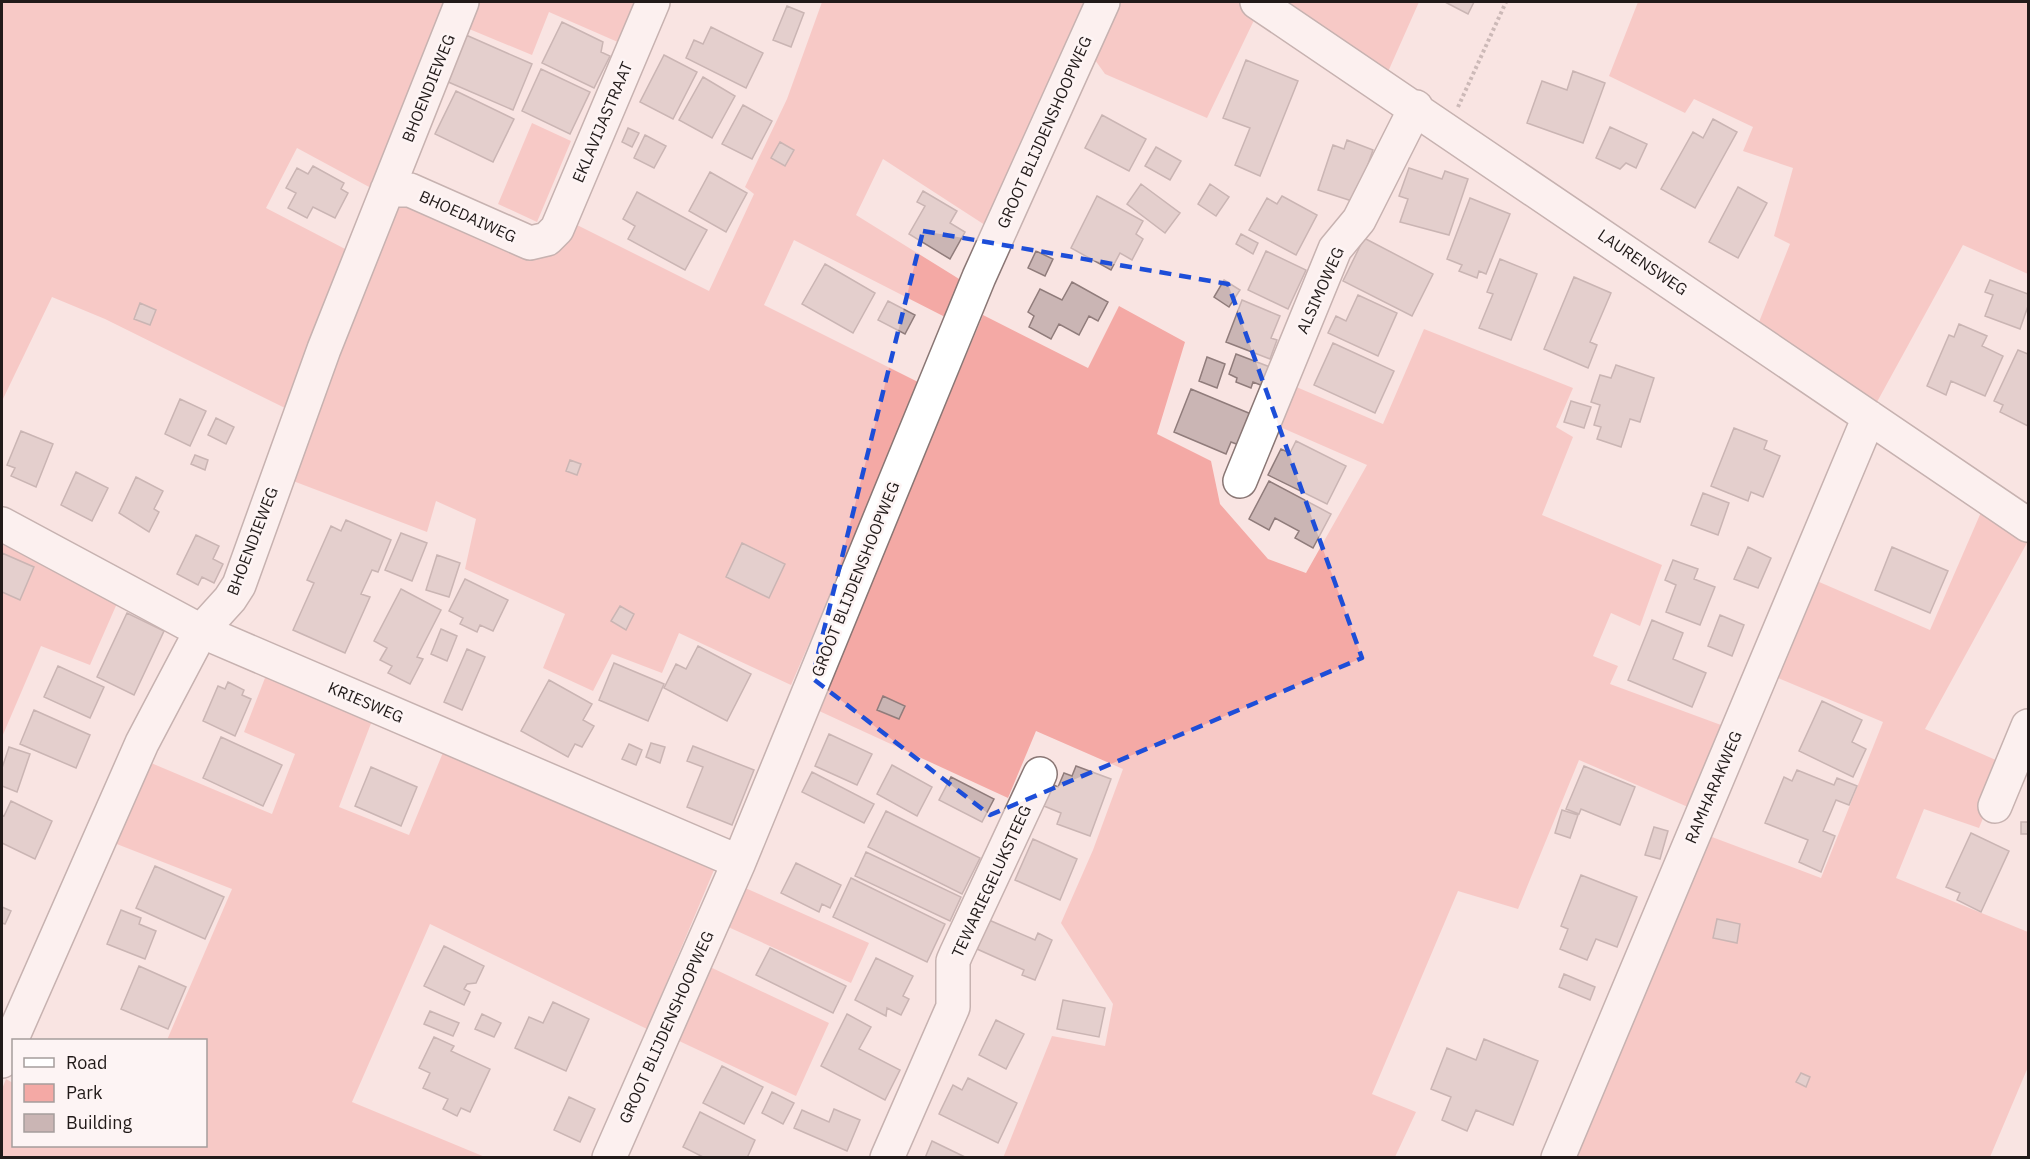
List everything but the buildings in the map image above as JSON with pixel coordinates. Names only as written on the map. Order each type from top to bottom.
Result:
[{"type":"street","name":"BHOENDIEWEG","points":[[2,1061],[142,743],[201,631],[230,599],[238,585],[303,405],[462,2]]},
{"type":"street","name":"EKLAVIJASTRAAT","points":[[547,239],[557,229],[653,2]]},
{"type":"street","name":"GROOT BLIJDENSHOOPWEG","points":[[609,1158],[739,862],[974,288],[1103,2]]},
{"type":"street","name":"LAURENSWEG","points":[[1257,2],[2028,525]]},
{"type":"street","name":"ALSIMOWEG","points":[[1240,481],[1335,249],[1359,220],[1428,116]]},
{"type":"street","name":"BHOEDAIWEG","points":[[387,190],[410,190],[530,243],[547,239]]},
{"type":"street","name":"RAMHARAKWEG","points":[[1558,1158],[1869,417]]},
{"type":"street","name":"KRIESWEG","points":[[2,524],[201,631],[739,862]]},
{"type":"street","points":[[1995,806],[2028,726]]},
{"type":"street","name":"TEWARIEGELUKSTEEG","points":[[887,1158],[953,1007],[953,961],[1040,774]]},
{"type":"path","points":[[1428,116],[1456,111],[1506,2]]},
{"type":"highlighted area","points":[[923,231],[1228,284],[1362,658],[990,815],[812,678]]},
{"type":"green space","points":[[2,2],[450,2],[371,188],[297,148],[266,208],[349,251],[285,408],[105,319],[52,297],[2,401]]},
{"type":"green space","points":[[473,2],[638,2],[620,43],[549,12],[532,55],[462,26]]},
{"type":"green space","points":[[822,2],[1085,2],[988,227],[883,159],[856,215],[964,282],[947,318],[794,240],[764,305],[922,384],[791,685],[679,633],[662,673],[612,654],[593,691],[543,668],[565,614],[465,569],[476,519],[436,501],[427,532],[280,476],[388,193],[535,250],[567,220],[709,291],[754,194],[745,187],[787,99]]},
{"type":"green space","points":[[1114,2],[1238,2],[1257,14],[1207,118],[1105,74],[1090,53]]},
{"type":"green space","points":[[1276,2],[1419,2],[1387,74]]},
{"type":"green space","points":[[1638,2],[2028,2],[2028,274],[1963,245],[1877,402],[1759,322],[1790,244],[1774,236],[1793,168],[1743,151],[1753,127],[1694,99],[1685,113],[1609,76]]},
{"type":"green space","points":[[532,123],[571,141],[537,222],[498,204]]},
{"type":"green space","points":[[1119,306],[1185,342],[1157,434],[1211,461],[1220,504],[1268,559],[1306,573],[1367,465],[1271,423],[1287,383],[1383,424],[1424,329],[1573,388],[1556,427],[1573,437],[1542,515],[1662,565],[1640,626],[1611,613],[1593,656],[1618,666],[1610,684],[1721,725],[1688,807],[1579,760],[1518,909],[1458,891],[1372,1094],[1416,1112],[1395,1157],[1003,1158],[1052,1036],[1105,1046],[1113,1004],[1061,923],[1093,850],[1123,769],[1036,731],[1008,798],[817,710],[983,315],[1088,368]]},
{"type":"green space","points":[[1982,510],[2028,541],[1925,729],[2005,764],[1979,828],[1924,809],[1896,878],[2028,932],[2028,1067],[1990,1157],[1566,1158],[1704,834],[1821,878],[1883,722],[1771,675],[1810,578],[1930,630]]},
{"type":"green space","points":[[2,536],[122,592],[90,665],[41,646],[2,737]]},
{"type":"green space","points":[[270,665],[375,713],[339,807],[409,835],[444,750],[714,870],[647,1029],[430,924],[352,1102],[485,1157],[2,1158],[2,1089],[6,1079],[12,1082],[12,1147],[207,1147],[207,1039],[167,1039],[232,889],[109,841],[144,760],[272,814],[295,754],[244,732]]},
{"type":"green space","points":[[743,887],[869,943],[851,983],[726,926]]},
{"type":"green space","points":[[708,966],[829,1023],[796,1096],[677,1040]]}]
